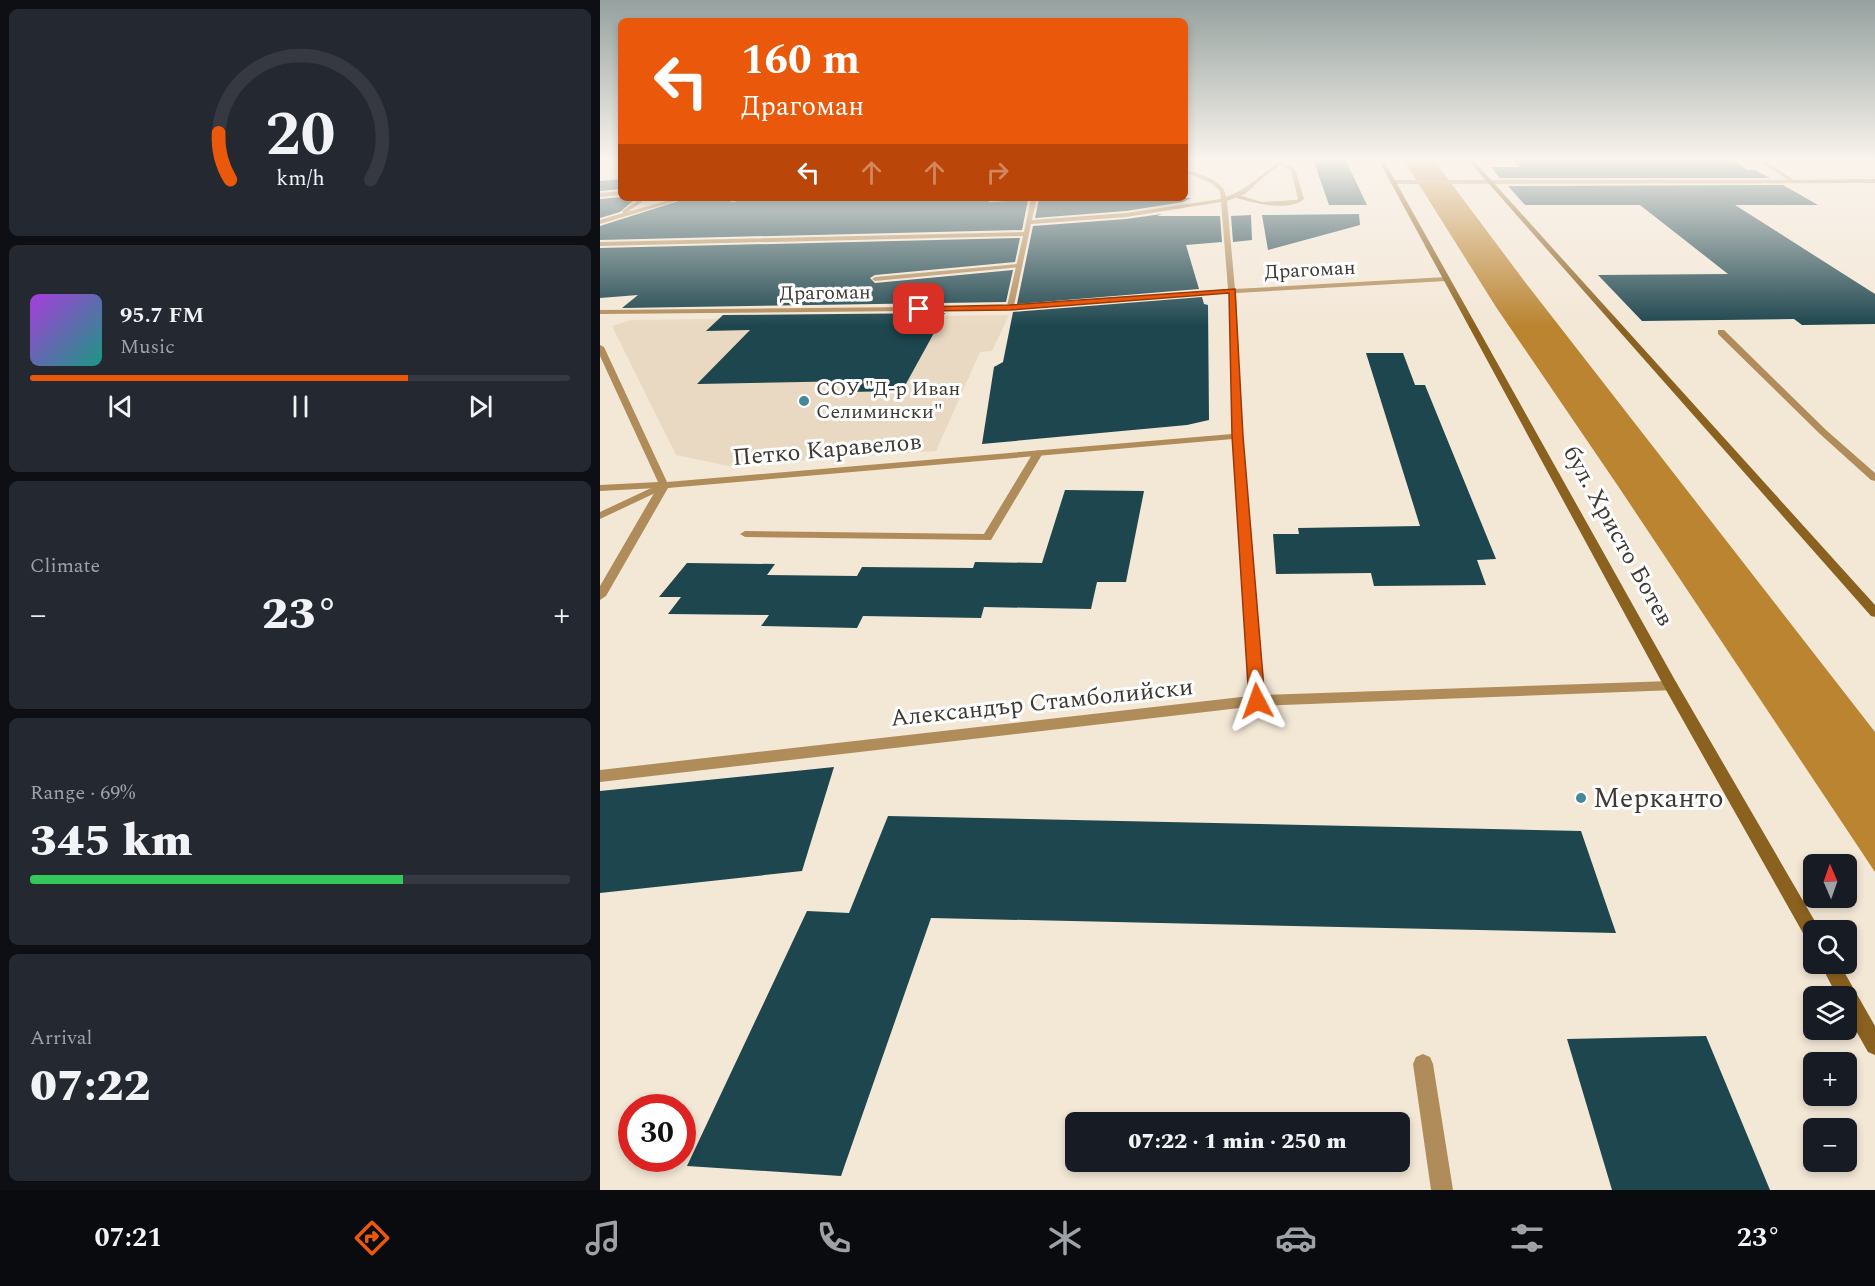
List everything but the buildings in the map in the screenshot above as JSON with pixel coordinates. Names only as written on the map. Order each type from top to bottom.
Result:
[{"type":"main road","name":"бул. Христо Ботев","points":[[1412,215],[1671,686],[1805,920]]},
{"type":"main road","points":[[1518,215],[1872,605]]},
{"type":"main road","points":[[1835,974],[1875,1045]]},
{"type":"street","points":[[600,222],[617,215]]},
{"type":"street","points":[[600,222],[626,215]]},
{"type":"street","points":[[1010,308],[1031,215]]},
{"type":"street","points":[[1029,222],[1129,215]]},
{"type":"street","points":[[1225,215],[1233,291],[1237,436],[1257,701]]},
{"type":"street","points":[[600,244],[1025,234]]},
{"type":"street","points":[[875,279],[1019,266]]},
{"type":"street","name":"Драгоман","points":[[600,312],[1010,308],[1233,291],[1446,279]]},
{"type":"street","points":[[1721,332],[1823,432],[1875,478]]},
{"type":"street","points":[[600,347],[664,485]]},
{"type":"street","name":"Петко Каравелов","points":[[600,488],[664,485],[1237,436]]},
{"type":"street","points":[[745,534],[987,538],[1038,453]]},
{"type":"street","points":[[600,516],[664,485]]},
{"type":"street","points":[[600,596],[664,485]]},
{"type":"street","name":"Александър Стамболийски","points":[[600,776],[1257,701],[1671,686]]},
{"type":"street","points":[[1423,1064],[1442,1190]]},
{"type":"shaded area","points":[[1438,215],[1475,215],[1875,732],[1875,872],[1618,486],[1496,307]]},
{"type":"shaded area","name":"СОУ \"Д-р Иван Селимински\"","points":[[1009,315],[992,351],[980,352],[936,451],[729,466],[676,455],[612,326],[631,320]]},
{"type":"place","name":"СОУ \"Д-р Иван Селимински\"","points":[[804,401]]},
{"type":"place","name":"Мерканто","points":[[1581,798]]},
{"type":"route","points":[[919,309],[1010,308],[1233,291],[1237,436],[1257,701]]}]
